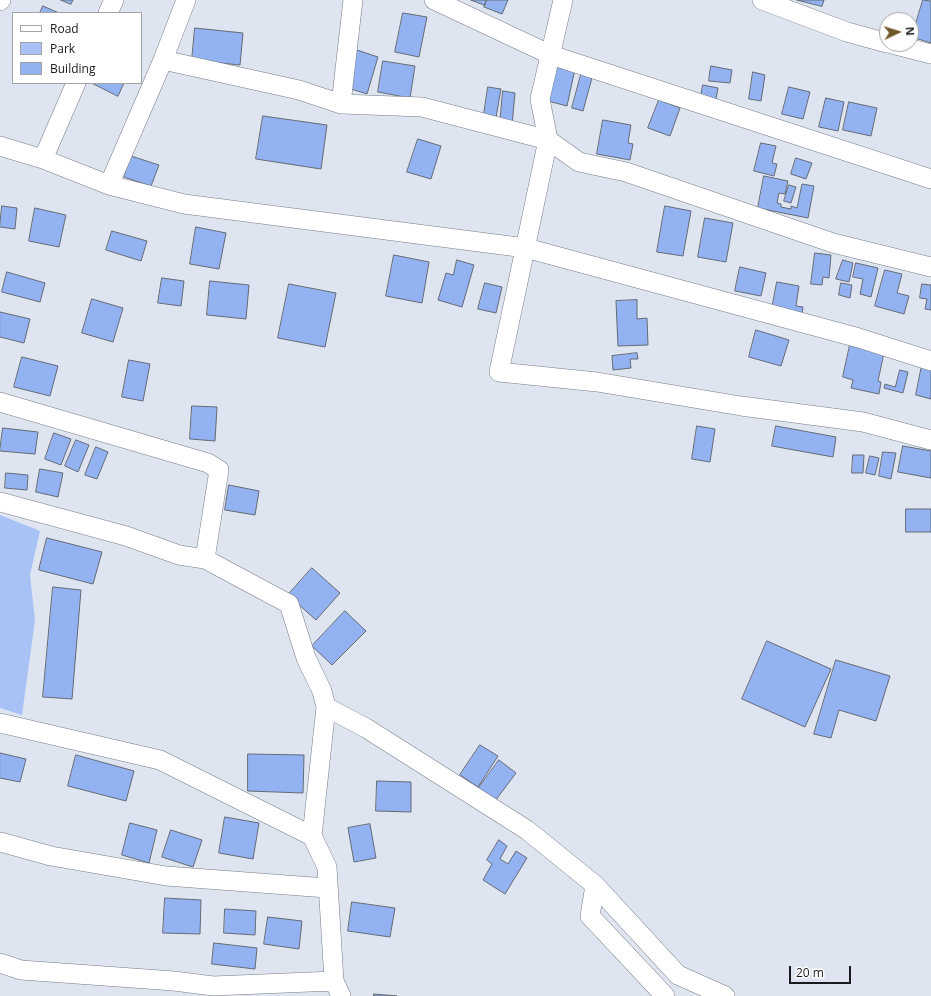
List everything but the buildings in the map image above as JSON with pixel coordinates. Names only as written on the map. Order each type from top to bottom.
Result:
[{"type":"street","points":[[108,12],[114,0]]},
{"type":"street","points":[[109,185],[163,60],[186,0]]},
{"type":"street","points":[[341,104],[353,0]]},
{"type":"street","points":[[434,0],[551,55],[931,179]]},
{"type":"street","points":[[563,0],[540,99],[548,140],[499,372],[597,382],[741,406],[863,422],[931,440]]},
{"type":"street","points":[[762,0],[848,32],[879,41]]},
{"type":"street","points":[[919,51],[931,54]]},
{"type":"street","points":[[163,60],[299,90],[341,104],[422,107],[548,140],[579,162],[626,172],[833,243],[931,267]]},
{"type":"street","points":[[43,159],[76,84]]},
{"type":"street","points":[[0,147],[43,159],[109,185],[184,204],[526,248],[859,338],[931,361]]},
{"type":"street","points":[[0,402],[208,463],[219,470],[205,559]]},
{"type":"street","points":[[0,502],[126,536],[179,554],[205,559],[289,604],[306,658],[322,691],[326,707],[312,836],[327,867],[327,888],[338,989],[213,986],[174,981],[21,970],[0,963]]},
{"type":"street","points":[[326,707],[366,728],[527,830],[594,885],[678,975],[725,996]]},
{"type":"street","points":[[0,722],[160,760],[312,836]]},
{"type":"street","points":[[0,842],[52,856],[166,876],[327,888]]},
{"type":"street","points":[[594,885],[590,916],[665,996]]},
{"type":"green space","points":[[0,515],[40,531],[30,575],[35,620],[22,715],[0,708]]}]
